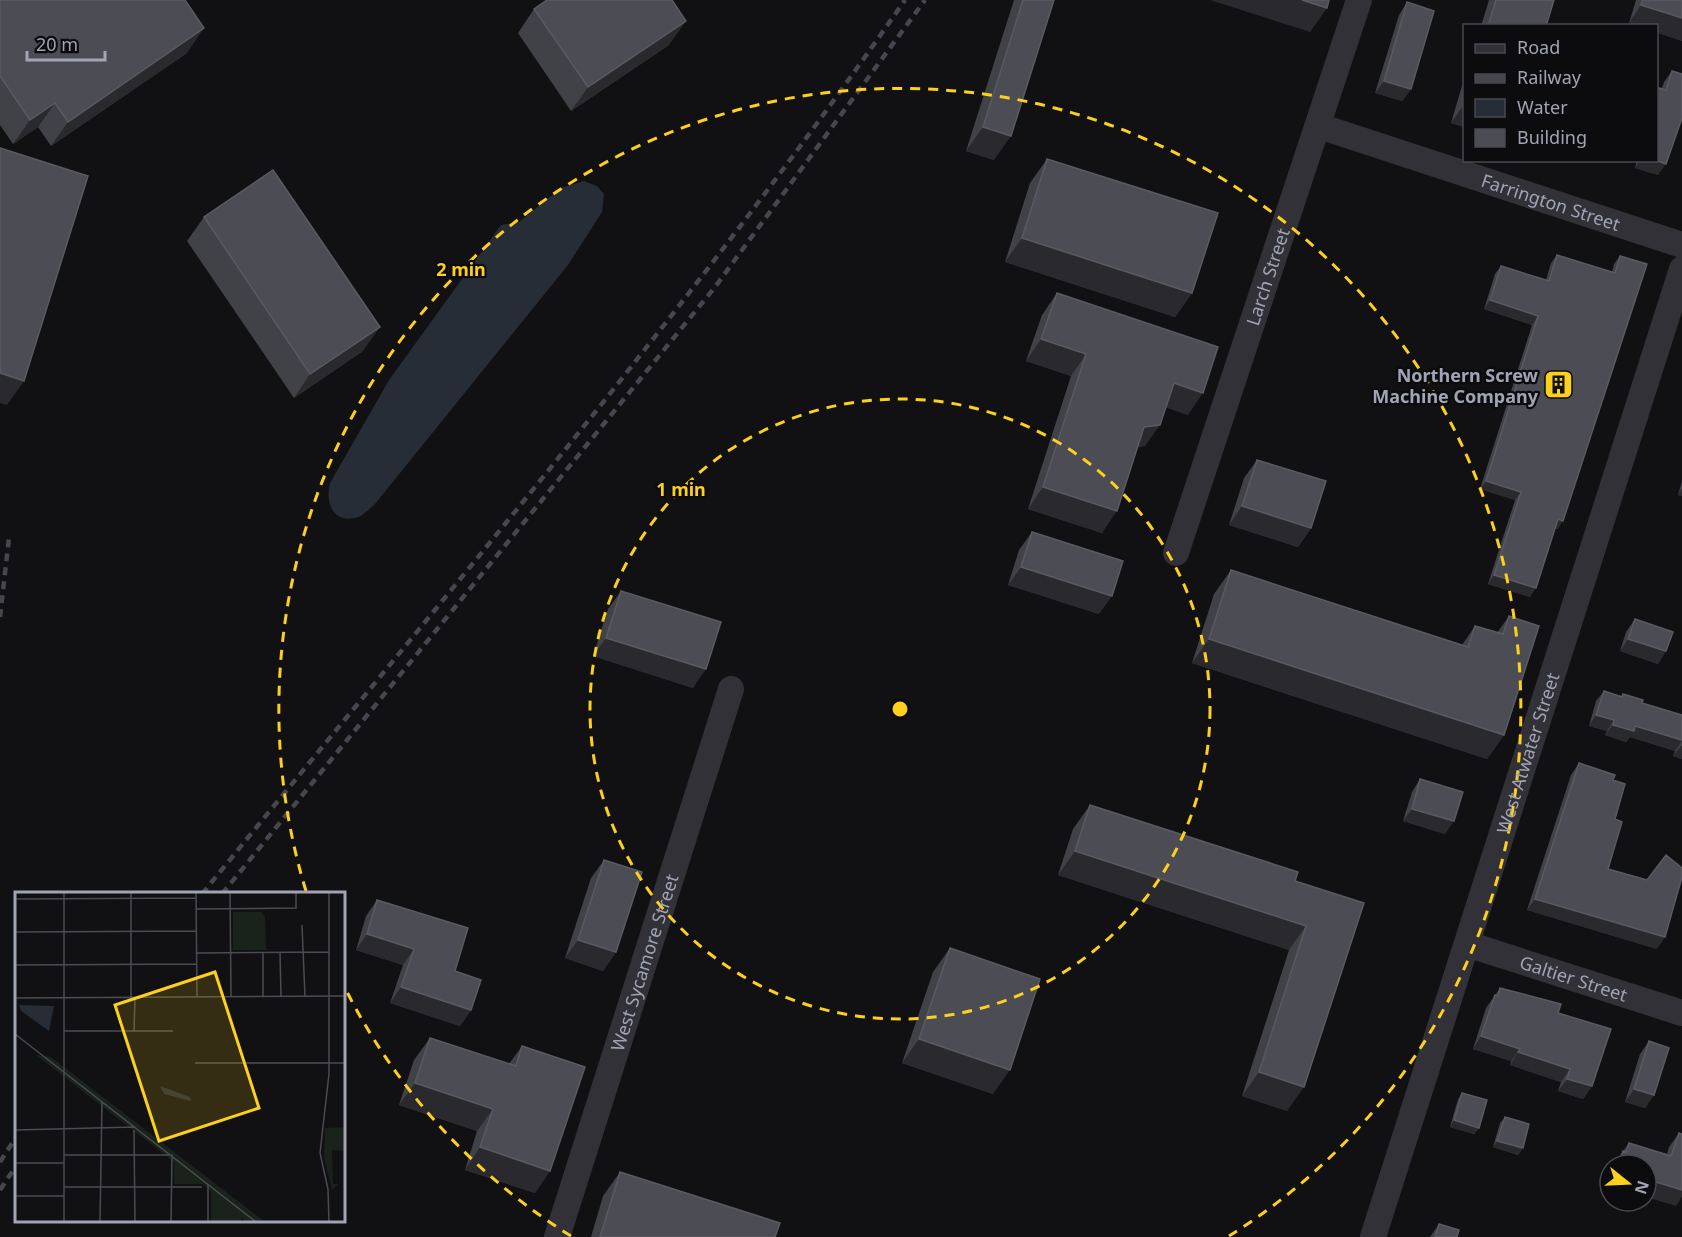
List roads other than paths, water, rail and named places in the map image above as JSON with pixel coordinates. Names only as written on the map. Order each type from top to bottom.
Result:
[{"type":"street","name":"Larch Street","points":[[1176,553],[1359,0]]},
{"type":"street","name":"Farrington Street","points":[[1319,126],[1682,245]]},
{"type":"street","name":"West Atwater Street","points":[[1373,1237],[1682,269]]},
{"type":"street","name":"West Sycamore Street","points":[[557,1237],[731,689]]},
{"type":"street","name":"Galtier Street","points":[[1467,944],[1682,1013]]},
{"type":"water","points":[[584,181],[597,186],[604,194],[602,212],[568,265],[375,504],[355,518],[347,519],[336,514],[330,503],[330,483],[389,380],[501,225],[519,222],[561,188]]},
{"type":"railway","points":[[204,892],[473,564],[651,342],[823,116],[905,0]]},
{"type":"railway","points":[[224,892],[715,287],[925,0]]},
{"type":"railway","points":[[0,617],[9,538]]},
{"type":"railway","points":[[0,1162],[15,1139]]},
{"type":"railway","points":[[0,1190],[15,1168]]},
{"type":"place","name":"Northern Screw Machine Company","points":[[1559,385]]}]
